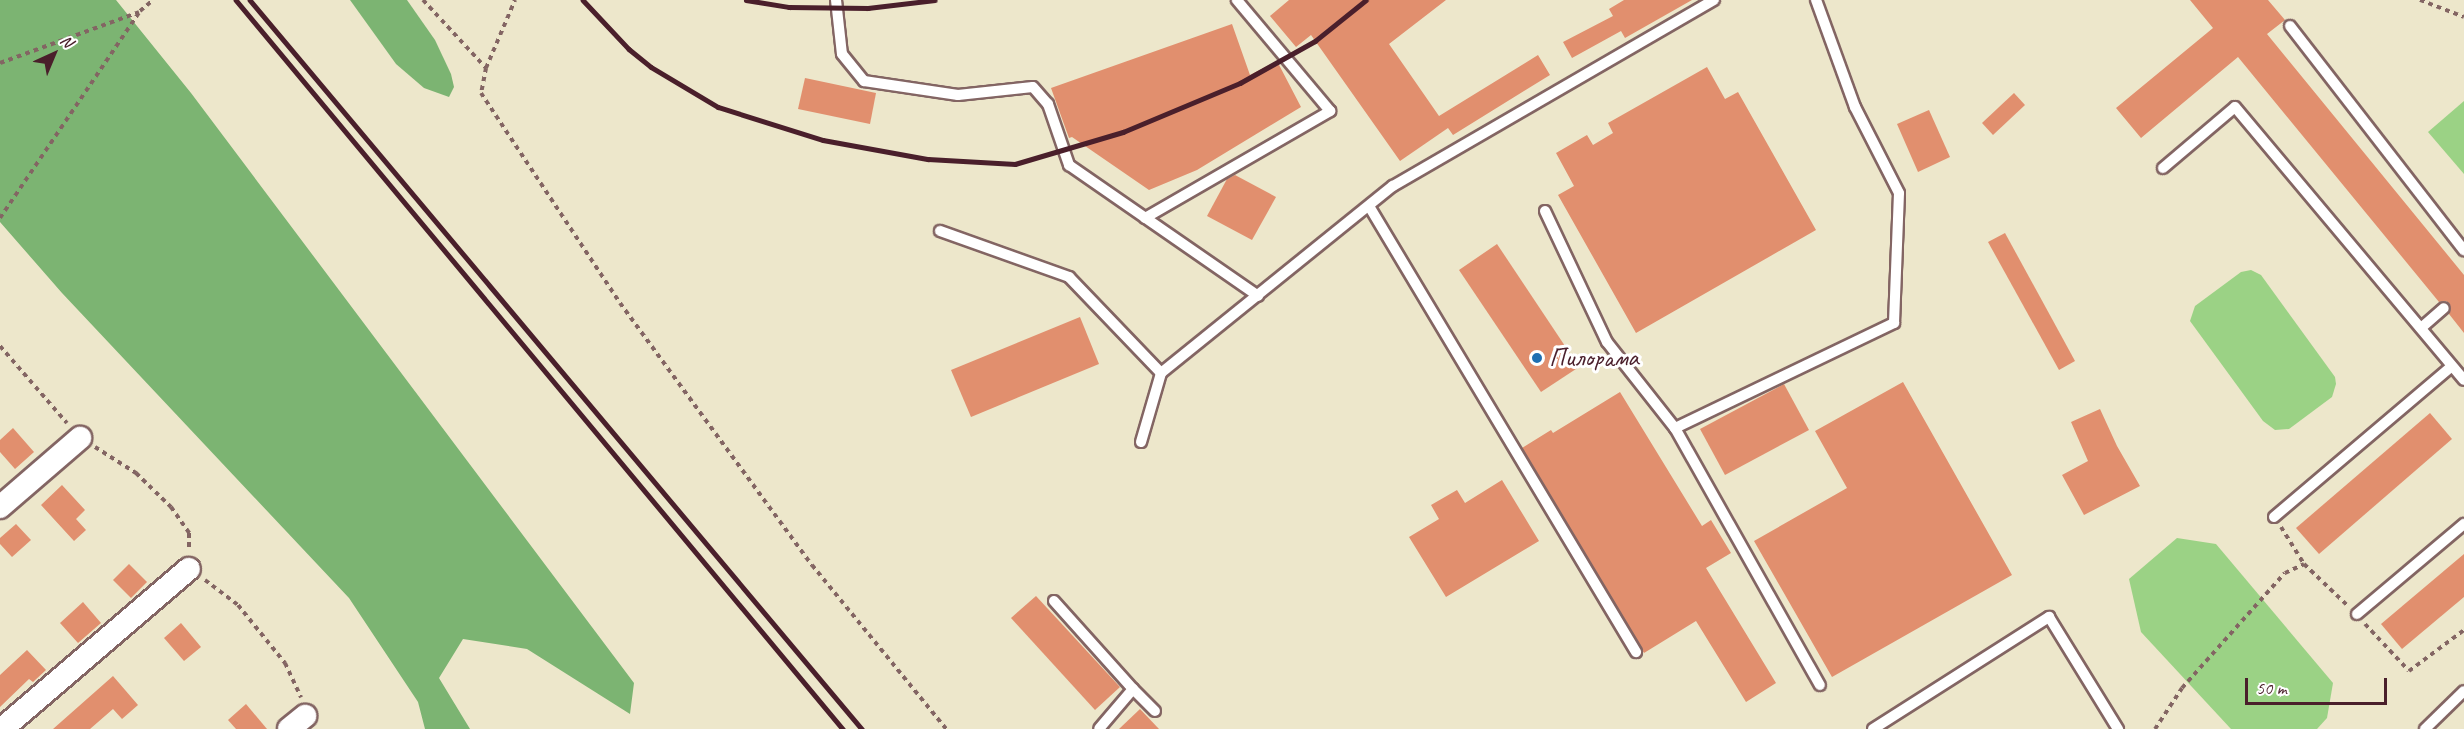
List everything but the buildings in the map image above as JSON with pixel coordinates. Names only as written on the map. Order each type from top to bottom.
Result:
[{"type":"street","points":[[0,507],[80,438]]},
{"type":"street","points":[[2,729],[189,569]]},
{"type":"lane","points":[[836,0],[842,54],[864,81],[958,95],[1033,87],[1048,104],[1069,165],[1258,296]]},
{"type":"lane","points":[[1145,218],[1330,111],[1237,0]]},
{"type":"lane","points":[[1141,442],[1161,373],[1393,186],[1714,0]]},
{"type":"lane","points":[[1675,428],[1894,323],[1899,193],[1855,106],[1816,0]]},
{"type":"lane","points":[[2290,26],[2464,250]]},
{"type":"lane","points":[[2163,168],[2235,107],[2464,380]]},
{"type":"lane","points":[[1369,206],[1636,652]]},
{"type":"lane","points":[[1545,211],[1607,342],[1675,428],[1820,685]]},
{"type":"lane","points":[[940,231],[1069,277],[1161,373]]},
{"type":"lane","points":[[2421,328],[2444,308]]},
{"type":"lane","points":[[2274,517],[2452,366]]},
{"type":"lane","points":[[2357,614],[2464,525]]},
{"type":"lane","points":[[1054,601],[1155,711]]},
{"type":"lane","points":[[1873,729],[2049,617],[2118,729]]},
{"type":"lane","points":[[1099,729],[1133,689]]},
{"type":"lane","points":[[2425,729],[2464,691]]},
{"type":"path","points":[[0,218],[140,11],[153,0]]},
{"type":"path","points":[[423,0],[486,68]]},
{"type":"path","points":[[515,0],[486,68],[481,93],[620,303],[812,565],[946,729]]},
{"type":"path","points":[[2420,0],[2464,17]]},
{"type":"path","points":[[0,63],[140,11]]},
{"type":"path","points":[[0,346],[80,438],[136,473],[171,507],[189,533],[189,569],[238,605],[285,663],[301,694],[297,722]]},
{"type":"path","points":[[2155,729],[2182,688],[2286,573],[2304,564]]},
{"type":"green space","points":[[0,0],[116,0],[191,93],[634,683],[630,714],[527,649],[463,639],[439,678],[470,729],[425,729],[418,702],[349,598],[62,293],[0,222]]},
{"type":"green space","points":[[350,0],[407,0],[435,40],[451,74],[454,87],[449,97],[424,88],[396,64]]},
{"type":"green space","points":[[2464,101],[2464,174],[2428,132]]},
{"type":"green space","points":[[2251,270],[2261,275],[2335,377],[2336,384],[2332,397],[2289,429],[2275,430],[2263,421],[2190,321],[2195,306],[2241,272]]},
{"type":"green space","points":[[2177,538],[2216,544],[2333,683],[2327,718],[2317,729],[2231,729],[2141,632],[2129,579]]},
{"type":"railway","points":[[236,0],[843,729]]},
{"type":"railway","points":[[250,0],[862,729]]},
{"type":"railway","points":[[583,0],[629,49],[651,67],[718,107],[823,140],[928,159],[1015,164],[1123,132],[1240,83],[1315,41],[1366,0]]},
{"type":"railway","points":[[746,0],[789,7],[868,8],[935,0]]},
{"type":"place","name":"Пилорама","points":[[1537,358]]}]
